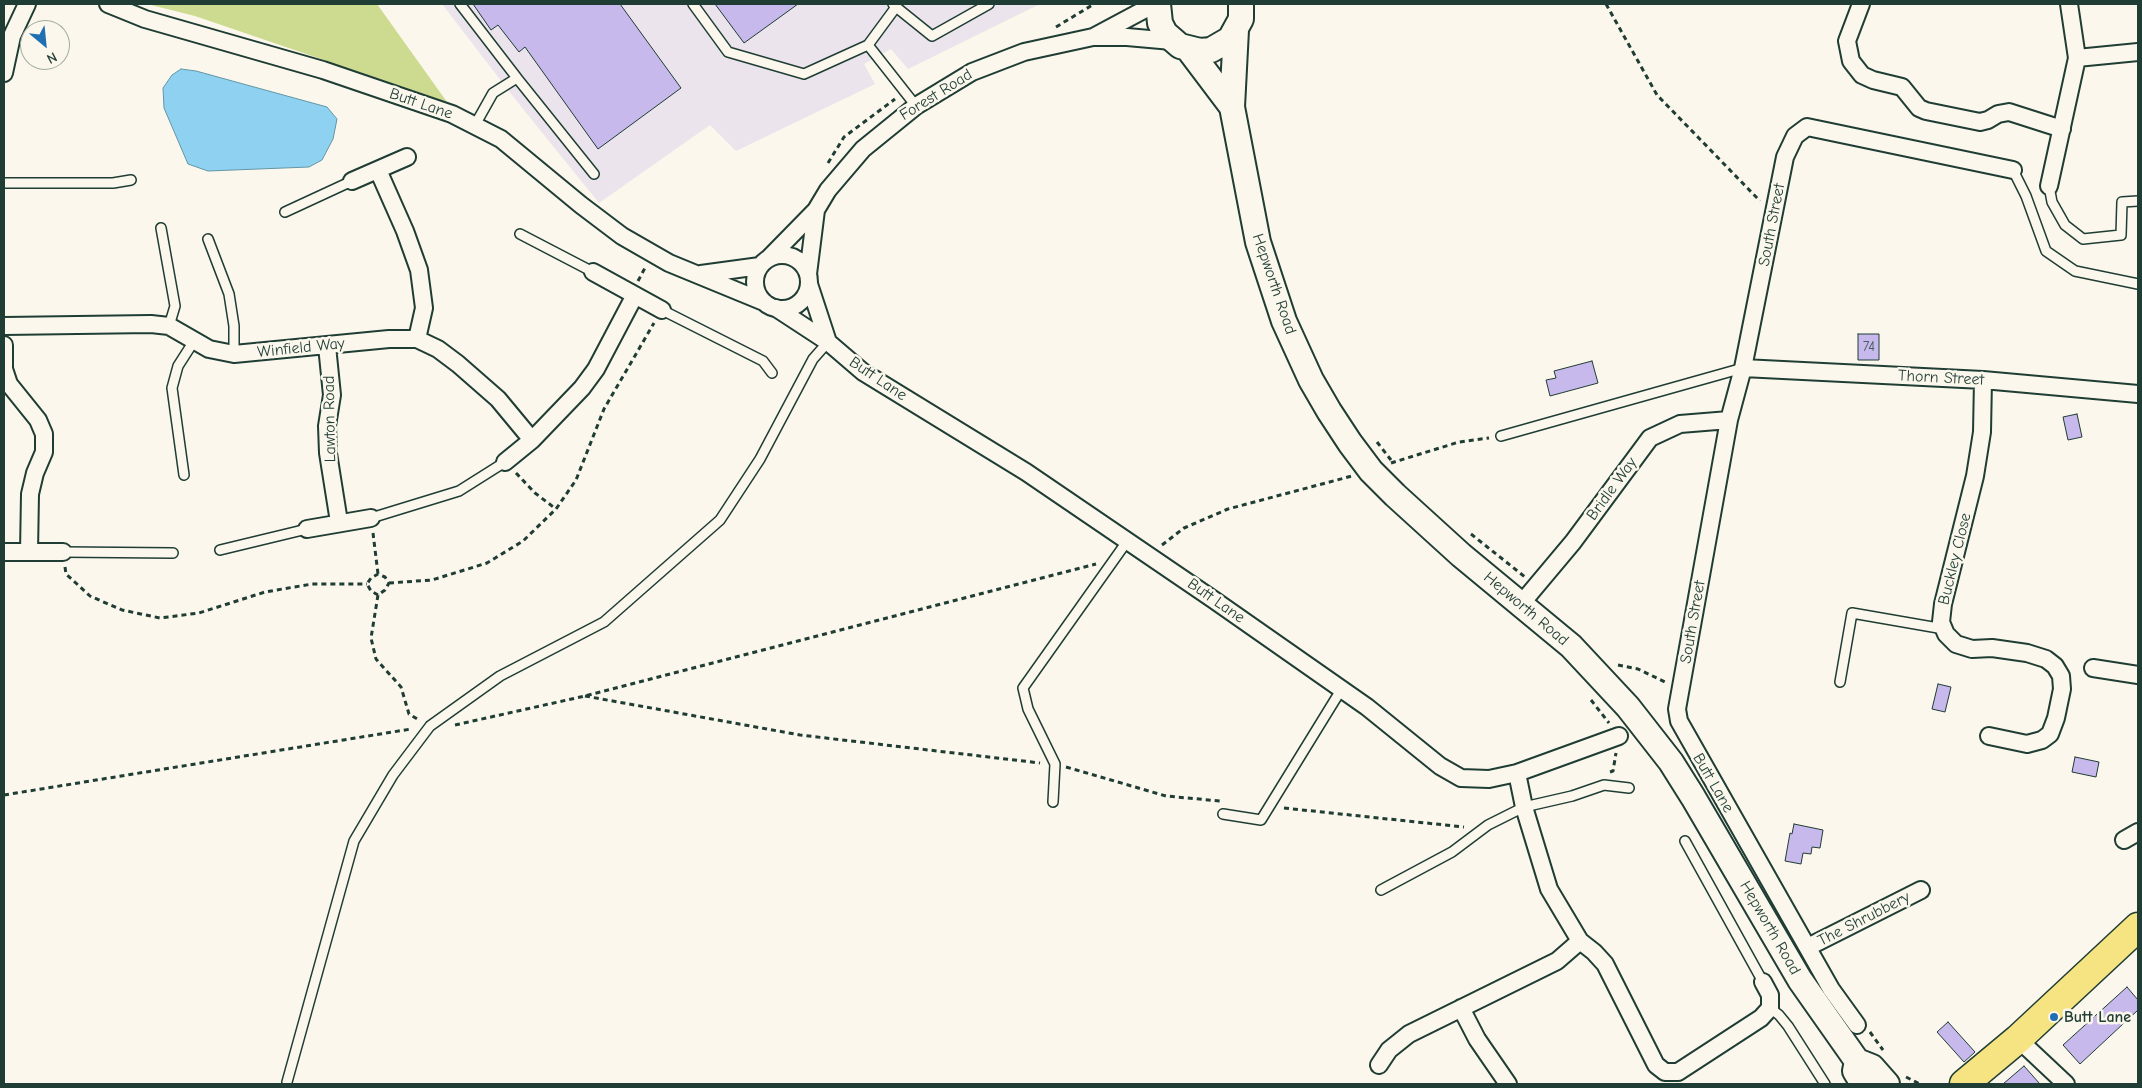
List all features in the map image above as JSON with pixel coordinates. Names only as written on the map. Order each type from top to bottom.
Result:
[{"type":"highway","points":[[1964,1084],[2018,1039],[2138,927]]},
{"type":"street","points":[[4,73],[12,36],[27,4]]},
{"type":"street","name":"Butt Lane","points":[[108,4],[145,19],[323,70],[452,114],[502,139],[581,205],[622,236],[668,263],[699,274],[770,305],[828,342],[863,372],[1026,472],[1128,540],[1367,708],[1440,766],[1460,778],[1489,779],[1517,773],[1618,736]]},
{"type":"street","name":"Forest Road","points":[[1093,37],[1156,4]]},
{"type":"street","name":"Hepworth Road","points":[[1156,4],[1160,23],[1232,107]]},
{"type":"street","name":"Hepworth Road","points":[[1241,4],[1240,19],[1236,30],[1232,107],[1258,242],[1284,322],[1312,380],[1330,411],[1350,443],[1371,471],[1416,516],[1570,646],[1628,707],[1671,762],[1715,832],[1800,980],[1857,1061],[1872,1066],[1893,1078]]},
{"type":"street","points":[[1861,4],[1847,41],[1851,60],[1862,75],[1872,80],[1902,86],[1919,108],[1926,111],[1980,122],[1998,114],[2009,112],[2062,129]]},
{"type":"street","points":[[2049,186],[2077,58],[2069,4]]},
{"type":"street","points":[[1180,45],[1200,51],[1216,47],[1230,38],[1236,30]]},
{"type":"street","name":"Forest Road","points":[[764,263],[816,210],[828,190],[863,149],[916,106],[972,72],[995,62],[1055,44],[1093,37],[1126,37],[1180,45]]},
{"type":"street","points":[[2077,58],[2138,52]]},
{"type":"street","name":"South Street","points":[[1679,721],[1677,709],[1729,420],[1743,368],[1775,216],[1785,157],[1795,136],[1807,127],[2014,170]]},
{"type":"street","points":[[352,181],[406,157]]},
{"type":"street","points":[[378,170],[405,231],[419,270],[424,308],[417,339]]},
{"type":"street","name":"Forest Road","points":[[809,279],[816,210]]},
{"type":"street","points":[[809,279],[806,295],[798,304],[788,308],[770,305],[758,294],[756,285],[756,275],[764,263],[777,255],[796,259],[804,266],[809,279],[828,342]]},
{"type":"street","name":"Butt Lane","points":[[699,274],[764,263]]},
{"type":"street","points":[[593,272],[662,310]]},
{"type":"street","points":[[505,462],[532,440],[582,388],[596,369],[635,295]]},
{"type":"street","name":"Winfield Way","points":[[4,326],[151,324],[168,326],[209,349],[234,354],[389,339],[417,339],[438,349],[491,394],[532,440]]},
{"type":"street","points":[[4,345],[4,369],[9,384],[38,420],[44,434],[44,452],[35,473],[30,494],[29,552]]},
{"type":"street","name":"Lawton Road","points":[[327,346],[332,395],[327,426],[328,453],[339,522]]},
{"type":"street","name":"Thorn Street","points":[[1743,368],[1984,380],[2138,394]]},
{"type":"street","name":"Buckley Close","points":[[1984,380],[1982,432],[1975,476],[1943,604],[1941,622],[1946,634],[1956,644],[1972,649],[1992,648],[2027,653],[2046,659],[2055,666],[2061,676],[2062,689],[2056,718],[2050,734],[2042,740],[2027,744],[1989,736]]},
{"type":"street","name":"Bridle Way","points":[[1521,604],[1573,542],[1650,438],[1680,424],[1729,420]]},
{"type":"street","points":[[307,529],[339,522],[372,518]]},
{"type":"street","points":[[4,552],[63,552]]},
{"type":"street","points":[[2093,668],[2138,675]]},
{"type":"street","name":"Butt Lane","points":[[1679,721],[1831,989],[1857,1025]]},
{"type":"street","points":[[1517,773],[1524,807],[1549,889],[1580,941],[1605,964],[1656,1065],[1665,1072],[1678,1072],[1761,1018],[1770,1008],[1770,995],[1763,982]]},
{"type":"street","name":"The Shrubbery","points":[[1808,947],[1921,890]]},
{"type":"street","points":[[1379,1065],[1389,1050],[1409,1034],[1557,961],[1580,941]]},
{"type":"street","points":[[1461,1008],[1477,1039],[1508,1084]]},
{"type":"street","points":[[2018,1039],[2066,1084]]},
{"type":"street","points":[[1857,1061],[1855,1071],[1863,1084]]},
{"type":"lane","points":[[460,4],[594,174]]},
{"type":"lane","points":[[693,4],[728,52],[804,74],[868,45],[895,6],[932,36],[989,4]]},
{"type":"lane","points":[[868,45],[916,106]]},
{"type":"lane","points":[[475,124],[493,94],[517,78]]},
{"type":"lane","name":"South Street","points":[[2014,170],[2026,196],[2046,251],[2075,271],[2138,284]]},
{"type":"lane","points":[[4,183],[113,183],[131,180]]},
{"type":"lane","points":[[285,212],[352,181]]},
{"type":"lane","points":[[2049,186],[2052,202],[2065,225],[2083,238],[2121,235],[2122,202],[2138,201]]},
{"type":"lane","points":[[161,228],[175,306],[168,326]]},
{"type":"lane","points":[[520,234],[593,272]]},
{"type":"lane","points":[[208,239],[229,294],[234,326],[234,354]]},
{"type":"lane","points":[[662,310],[763,361],[772,373]]},
{"type":"lane","points":[[184,475],[172,388],[178,366],[194,341]]},
{"type":"lane","points":[[287,1082],[354,841],[393,775],[430,726],[500,676],[604,622],[720,520],[760,459],[813,360],[828,342]]},
{"type":"lane","points":[[1502,436],[1743,368]]},
{"type":"lane","points":[[372,518],[459,491],[505,462]]},
{"type":"lane","points":[[220,550],[307,529]]},
{"type":"lane","points":[[1053,802],[1055,764],[1028,709],[1023,688],[1128,540]]},
{"type":"lane","points":[[63,552],[173,553]]},
{"type":"lane","points":[[1840,682],[1852,613],[1944,629]]},
{"type":"lane","points":[[1222,814],[1261,820],[1341,690]]},
{"type":"lane","points":[[1381,890],[1452,852],[1488,826],[1524,807],[1572,796],[1604,785],[1629,788]]},
{"type":"lane","points":[[1685,841],[1763,982]]},
{"type":"lane","points":[[1770,1008],[1788,1026],[1825,1084]]},
{"type":"path","points":[[1606,4],[1657,95],[1775,216]]},
{"type":"path","points":[[824,169],[844,137],[890,103]]},
{"type":"path","points":[[389,583],[432,580],[487,564],[523,541],[556,509],[576,480],[604,409],[662,310]]},
{"type":"path","points":[[1372,436],[1399,469]]},
{"type":"path","points":[[1128,540],[1158,548],[1184,528],[1228,509],[1371,471],[1393,462],[1459,442],[1502,436]]},
{"type":"path","points":[[505,462],[535,493],[556,509]]},
{"type":"path","points":[[372,518],[378,574]]},
{"type":"path","points":[[1469,533],[1516,568]]},
{"type":"path","points":[[63,552],[66,574],[90,596],[122,610],[160,618],[199,613],[265,592],[302,586],[367,584]]},
{"type":"path","points":[[4,795],[430,726],[451,726],[586,696],[1114,559]]},
{"type":"path","points":[[378,574],[385,577],[389,583]]},
{"type":"path","points":[[367,584],[371,578],[378,574]]},
{"type":"path","points":[[389,583],[385,590],[378,595],[371,638],[376,659],[401,687],[409,714],[430,726]]},
{"type":"path","points":[[367,584],[371,591],[378,595]]},
{"type":"path","points":[[1613,660],[1620,667],[1629,666],[1638,669],[1669,685]]},
{"type":"path","points":[[586,696],[800,735],[1055,764],[1166,796],[1222,801]]},
{"type":"path","points":[[1589,697],[1618,736],[1613,771],[1604,774]]},
{"type":"path","points":[[1269,806],[1462,827],[1471,824]]},
{"type":"path","points":[[1893,1078],[1920,1084]]},
{"type":"shaded area","points":[[442,4],[1040,4],[908,69],[891,49],[864,64],[875,84],[736,151],[710,125],[599,203],[515,99]]},
{"type":"green space","points":[[147,4],[377,4],[447,102],[195,16]]},
{"type":"water","points":[[181,69],[196,71],[327,107],[337,119],[333,139],[322,160],[309,167],[208,171],[188,164],[164,108],[163,88],[172,75]]},
{"type":"building","points":[[473,4],[620,4],[681,88],[598,149],[525,47],[519,52],[498,25],[491,30]]},
{"type":"building","points":[[715,4],[798,4],[744,43]]},
{"type":"building","points":[[1858,334],[1879,334],[1879,360],[1858,360]]},
{"type":"building","points":[[1592,361],[1598,383],[1550,396],[1546,380],[1556,378],[1554,371]]},
{"type":"building","points":[[2077,414],[2082,437],[2068,440],[2063,417]]},
{"type":"building","points":[[1938,684],[1951,687],[1945,712],[1932,709]]},
{"type":"building","points":[[2075,757],[2099,762],[2096,777],[2072,772]]},
{"type":"building","points":[[1794,824],[1823,830],[1820,848],[1812,847],[1811,854],[1803,853],[1801,864],[1785,861],[1790,833],[1792,834]]},
{"type":"building","points":[[2127,987],[2138,1000],[2138,1010],[2080,1064],[2063,1045]]},
{"type":"building","points":[[1948,1022],[1975,1052],[1964,1062],[1937,1032]]},
{"type":"building","points":[[2024,1066],[2040,1084],[2003,1084]]},
{"type":"place","name":"Butt Lane","points":[[2054,1017]]}]
